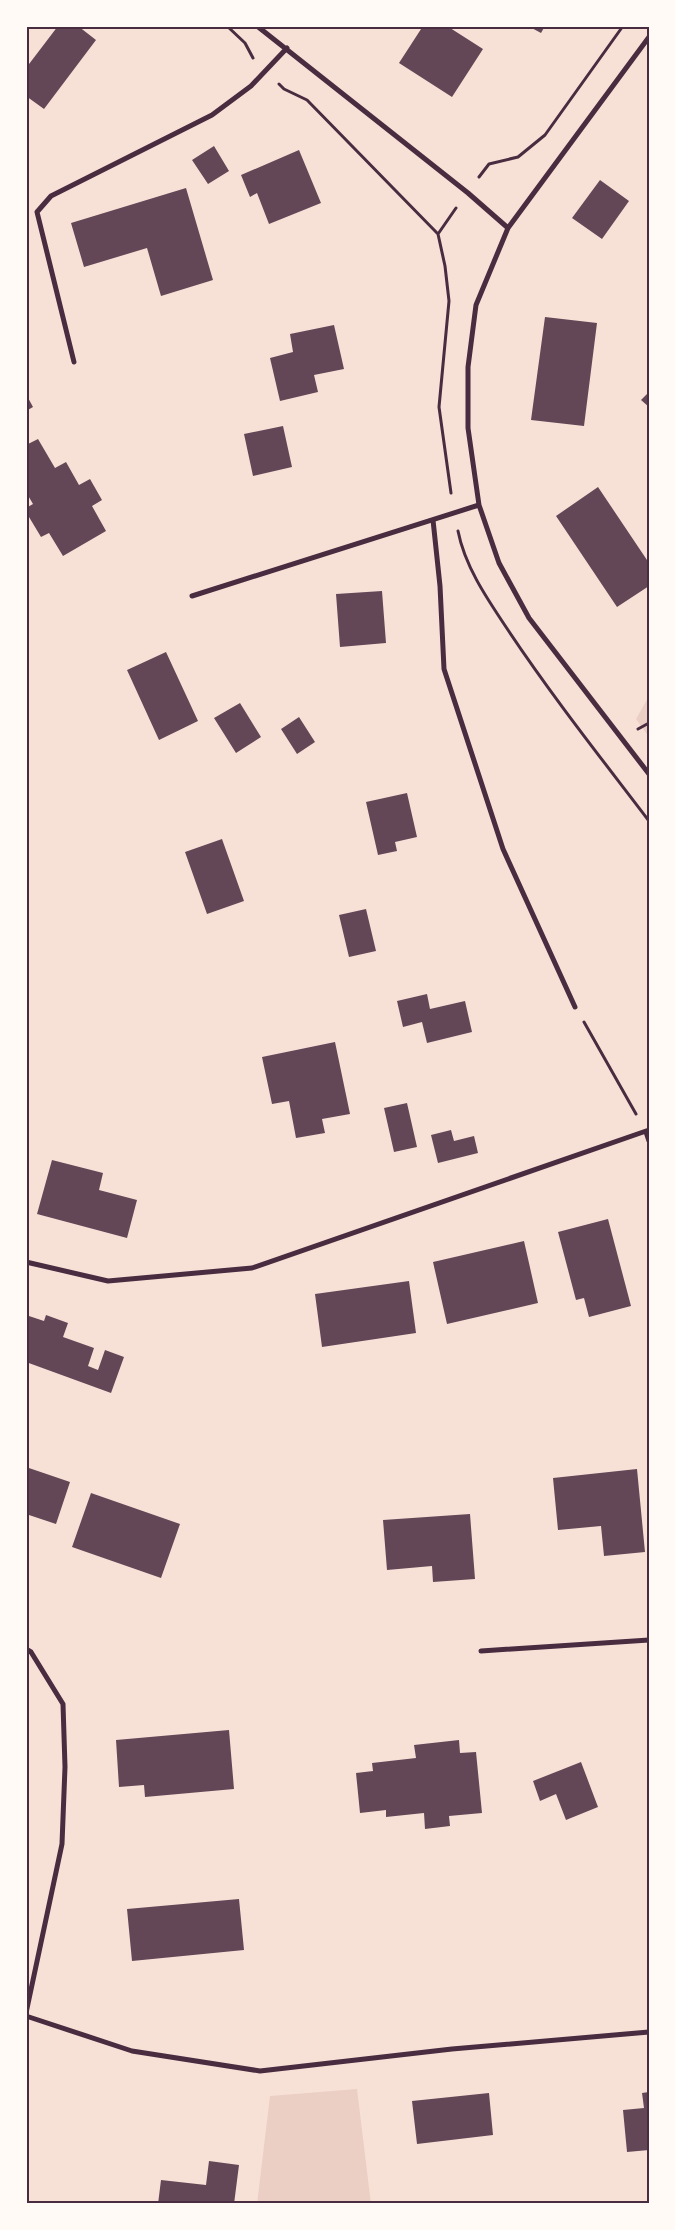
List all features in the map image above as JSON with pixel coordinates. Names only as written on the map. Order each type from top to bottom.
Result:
[{"type":"street","points":[[257,26],[468,193],[508,228]]},
{"type":"street","points":[[649,37],[508,228],[476,305],[468,367],[468,428],[479,505],[499,564],[529,618],[649,774]]},
{"type":"street","points":[[74,362],[37,212],[52,196],[212,115],[251,86],[287,48]]},
{"type":"street","points":[[192,596],[479,505]]},
{"type":"street","points":[[432,520],[440,586],[444,669],[503,849],[575,1007]]},
{"type":"street","points":[[26,1262],[108,1281],[252,1268],[648,1131],[649,1141]]},
{"type":"street","points":[[481,1651],[649,1640]]},
{"type":"street","points":[[26,1649],[31,1652],[63,1704],[65,1767],[62,1844],[26,2014],[132,2051],[260,2071],[452,2049],[649,2032]]},
{"type":"path","points":[[227,26],[245,43],[252,57],[265,71],[284,89],[307,100],[438,234],[489,164],[518,157],[545,135],[623,26]]},
{"type":"path","points":[[575,1007],[648,1131]]},
{"type":"shaded area","points":[[649,696],[649,737],[636,719]]},
{"type":"shaded area","points":[[357,2089],[371,2204],[257,2204],[270,2096]]},
{"type":"building","points":[[58,26],[78,26],[96,40],[44,109],[26,96],[26,68]]},
{"type":"building","points":[[423,26],[447,26],[483,49],[452,97],[399,63]]},
{"type":"building","points":[[528,26],[545,26],[541,33]]},
{"type":"building","points":[[214,146],[229,171],[208,184],[192,160]]},
{"type":"building","points":[[299,150],[321,203],[269,224],[257,193],[250,197],[241,175]]},
{"type":"building","points":[[600,180],[629,201],[602,239],[572,218]]},
{"type":"building","points":[[186,188],[213,280],[161,296],[147,248],[84,267],[71,223]]},
{"type":"building","points":[[545,317],[597,323],[584,426],[531,420]]},
{"type":"building","points":[[334,325],[344,369],[314,375],[318,392],[280,401],[270,358],[293,352],[290,334]]},
{"type":"building","points":[[649,392],[649,407],[641,400]]},
{"type":"building","points":[[26,394],[33,407],[26,411]]},
{"type":"building","points":[[283,426],[292,467],[253,476],[244,434]]},
{"type":"building","points":[[38,439],[55,468],[66,462],[79,485],[90,479],[102,500],[92,506],[106,531],[63,556],[49,533],[41,537],[26,512],[26,508],[33,504],[26,492],[26,445]]},
{"type":"building","points":[[598,487],[649,563],[649,586],[617,607],[556,516]]},
{"type":"building","points":[[382,591],[386,643],[340,647],[336,594]]},
{"type":"building","points":[[166,652],[198,721],[159,740],[127,670]]},
{"type":"building","points":[[240,703],[261,737],[236,753],[214,718]]},
{"type":"building","points":[[299,717],[315,742],[297,754],[281,729]]},
{"type":"building","points":[[407,793],[417,837],[395,842],[397,851],[378,855],[366,802]]},
{"type":"building","points":[[222,839],[244,901],[207,914],[185,852]]},
{"type":"building","points":[[366,909],[376,951],[349,957],[339,915]]},
{"type":"building","points":[[427,994],[430,1009],[465,1001],[472,1032],[427,1043],[422,1022],[403,1027],[397,1001]]},
{"type":"building","points":[[335,1042],[350,1114],[322,1119],[325,1133],[296,1138],[289,1101],[272,1104],[262,1057]]},
{"type":"building","points":[[407,1103],[417,1147],[394,1152],[384,1108]]},
{"type":"building","points":[[451,1130],[454,1141],[474,1136],[478,1153],[438,1163],[431,1135]]},
{"type":"building","points":[[52,1160],[103,1173],[99,1190],[137,1200],[127,1238],[37,1214]]},
{"type":"building","points":[[608,1219],[631,1306],[589,1317],[584,1298],[576,1300],[558,1232]]},
{"type":"building","points":[[524,1241],[538,1303],[447,1324],[433,1262]]},
{"type":"building","points":[[409,1281],[416,1333],[322,1347],[315,1294]]},
{"type":"building","points":[[26,1315],[44,1321],[46,1315],[68,1323],[63,1337],[94,1348],[88,1366],[98,1370],[105,1350],[124,1357],[111,1393],[26,1362]]},
{"type":"building","points":[[26,1467],[70,1482],[56,1524],[26,1514]]},
{"type":"building","points":[[637,1469],[645,1552],[604,1556],[601,1526],[558,1530],[553,1478]]},
{"type":"building","points":[[91,1493],[180,1524],[161,1578],[72,1547]]},
{"type":"building","points":[[470,1514],[475,1579],[433,1582],[432,1566],[387,1570],[383,1520]]},
{"type":"building","points":[[229,1730],[234,1789],[145,1797],[144,1785],[119,1787],[116,1740]]},
{"type":"building","points":[[459,1740],[460,1753],[476,1752],[482,1813],[449,1816],[450,1826],[425,1829],[424,1813],[386,1817],[386,1810],[360,1813],[356,1773],[373,1771],[372,1763],[416,1758],[414,1745]]},
{"type":"building","points":[[581,1762],[598,1807],[566,1820],[556,1794],[540,1801],[533,1781]]},
{"type":"building","points":[[239,1899],[244,1950],[132,1961],[127,1909]]},
{"type":"building","points":[[649,2092],[649,2150],[627,2152],[623,2110],[644,2108],[642,2093]]},
{"type":"building","points":[[489,2093],[493,2135],[417,2144],[412,2101]]},
{"type":"building","points":[[209,2161],[239,2165],[234,2204],[158,2204],[161,2180],[206,2185]]}]
